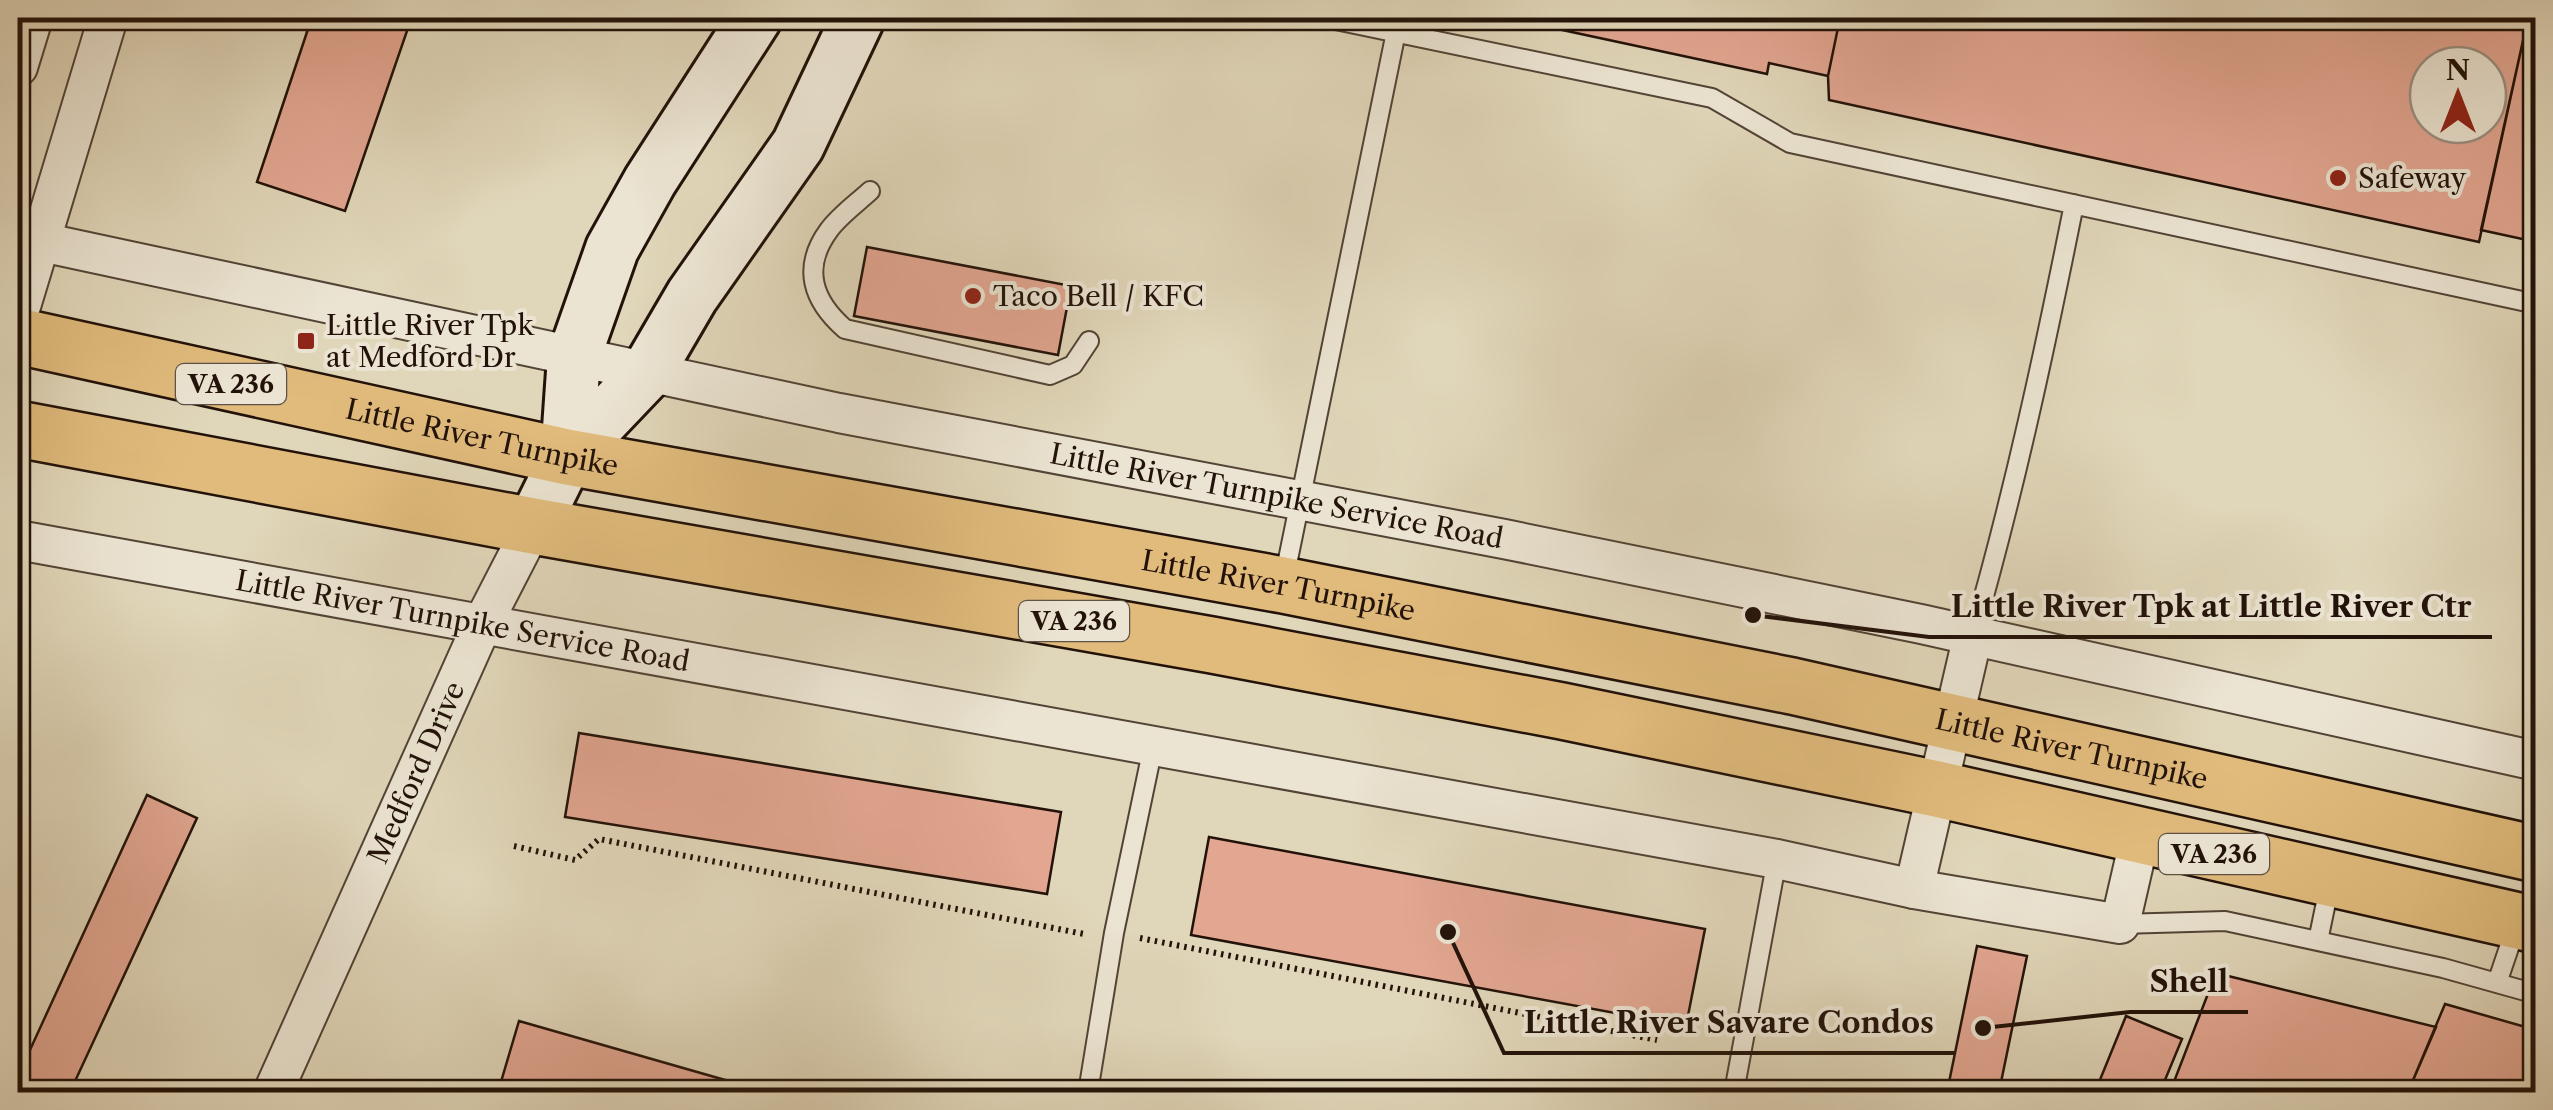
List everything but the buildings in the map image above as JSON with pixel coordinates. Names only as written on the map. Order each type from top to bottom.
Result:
[{"type":"main road","name":"Little River Turnpike","points":[[18,336],[567,456],[1283,585],[1953,720],[2536,854]]},
{"type":"main road","name":"VA 236","points":[[18,429],[533,526],[1484,696],[1937,789],[2527,923]]},
{"type":"street","points":[[18,67],[33,18]]},
{"type":"street","points":[[18,316],[29,240],[108,18]]},
{"type":"street","name":"Medford Drive","points":[[567,456],[574,357],[612,250],[650,181],[755,18]]},
{"type":"street","name":"Medford Drive","points":[[273,1092],[482,625],[567,456],[647,372],[692,296],[798,145],[858,18]]},
{"type":"street","name":"Little River Turnpike Service Road","points":[[29,240],[839,413],[1504,539],[1973,635],[2536,761]]},
{"type":"street","name":"Little River Turnpike Service Road","points":[[18,540],[2120,924]]},
{"type":"street","points":[[1914,889],[1973,635]]},
{"type":"street","points":[[2120,924],[2140,837]]},
{"type":"lane","points":[[1326,18],[1712,98],[1790,142],[2536,304]]},
{"type":"lane","points":[[1283,585],[1396,32]]},
{"type":"lane","points":[[870,191],[829,230],[815,259],[814,287],[824,310],[845,329],[1050,375],[1073,366],[1089,341]]},
{"type":"lane","points":[[1973,635],[2044,356],[2074,204]]},
{"type":"lane","points":[[1088,1092],[1113,936],[1153,747]]},
{"type":"lane","points":[[1734,1092],[1778,860]]},
{"type":"lane","points":[[2318,941],[2331,880]]},
{"type":"lane","points":[[2120,924],[2225,921],[2536,994]]},
{"type":"lane","points":[[2498,983],[2527,923]]},
{"type":"path","points":[[514,846],[575,860],[599,839],[1657,1040]]},
{"type":"place","name":"Safeway","points":[[2338,178]]},
{"type":"place","name":"Taco Bell / KFC","points":[[973,296]]},
{"type":"place","name":"Little River Tpk at Medford Dr","points":[[306,341]]},
{"type":"place","name":"Little River Tpk at Little River Ctr","points":[[1753,615]]},
{"type":"place","name":"Little River Savare Condos","points":[[1448,932]]},
{"type":"place","name":"Shell","points":[[1983,1028]]}]
